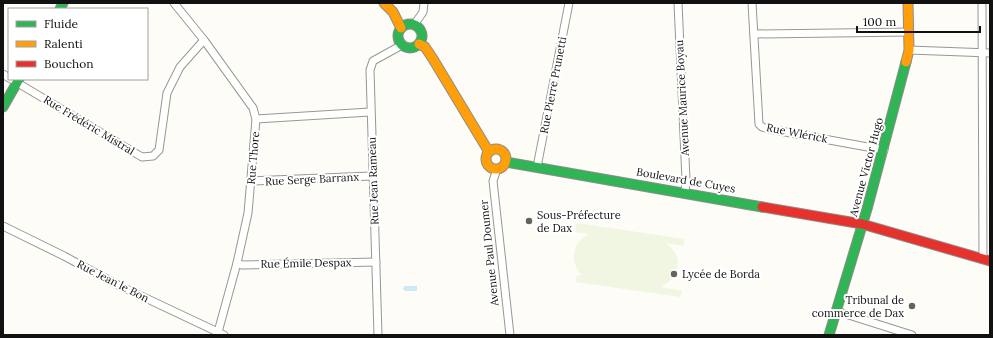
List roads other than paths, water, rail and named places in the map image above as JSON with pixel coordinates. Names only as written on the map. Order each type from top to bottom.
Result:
[{"type":"street","name":"Rue Thore","points":[[174,3],[204,40],[252,108],[256,119],[248,213],[219,334]]},
{"type":"street","points":[[384,3],[393,12],[401,28]]},
{"type":"street","points":[[414,24],[422,12],[424,3]]},
{"type":"street","name":"Rue Pierre Prunetti","points":[[537,167],[569,3]]},
{"type":"street","name":"Avenue Maurice Boyau","points":[[678,3],[686,180],[685,192]]},
{"type":"street","name":"Rue Wlérick","points":[[752,3],[759,124],[762,127],[769,129],[884,150]]},
{"type":"street","name":"Avenue Victor Hugo","points":[[829,335],[884,150],[909,50],[908,3]]},
{"type":"street","points":[[982,3],[986,260]]},
{"type":"street","points":[[407,24],[414,24],[418,26],[422,33],[421,41],[413,48],[405,47],[398,38],[398,34],[401,28],[407,24]]},
{"type":"street","points":[[754,34],[909,32]]},
{"type":"street","name":"Rue Frédéric Mistral","points":[[14,80],[142,157],[153,156],[159,150],[167,93],[180,67],[204,40]]},
{"type":"street","points":[[419,44],[425,47],[433,58],[489,152]]},
{"type":"street","name":"Rue Jean Rameau","points":[[378,335],[370,112],[370,70],[373,61],[402,45]]},
{"type":"street","points":[[909,50],[990,53]]},
{"type":"street","points":[[3,107],[14,80]]},
{"type":"street","points":[[256,119],[370,112]]},
{"type":"street","points":[[495,148],[502,150],[506,155],[506,162],[502,167],[496,169],[490,167],[486,161],[487,154],[495,148]]},
{"type":"street","name":"Boulevard de Cuyes","points":[[506,162],[862,224],[986,260]]},
{"type":"street","name":"Avenue Paul Doumer","points":[[496,169],[493,181],[510,335]]},
{"type":"street","name":"Rue Serge Barranx","points":[[251,181],[372,176]]},
{"type":"street","name":"Rue Jean le Bon","points":[[3,226],[118,285],[219,334]]},
{"type":"street","name":"Rue Émile Despax","points":[[237,263],[242,265],[376,262]]},
{"type":"street","points":[[836,311],[912,335]]},
{"type":"water","points":[[404,286],[417,286],[417,291],[405,291],[403,289]]},
{"type":"place","name":"Sous-Préfecture de Dax","points":[[529,221]]},
{"type":"place","name":"Lycée de Borda","points":[[674,274]]},
{"type":"place","name":"Tribunal de commerce de Dax","points":[[912,306]]}]
